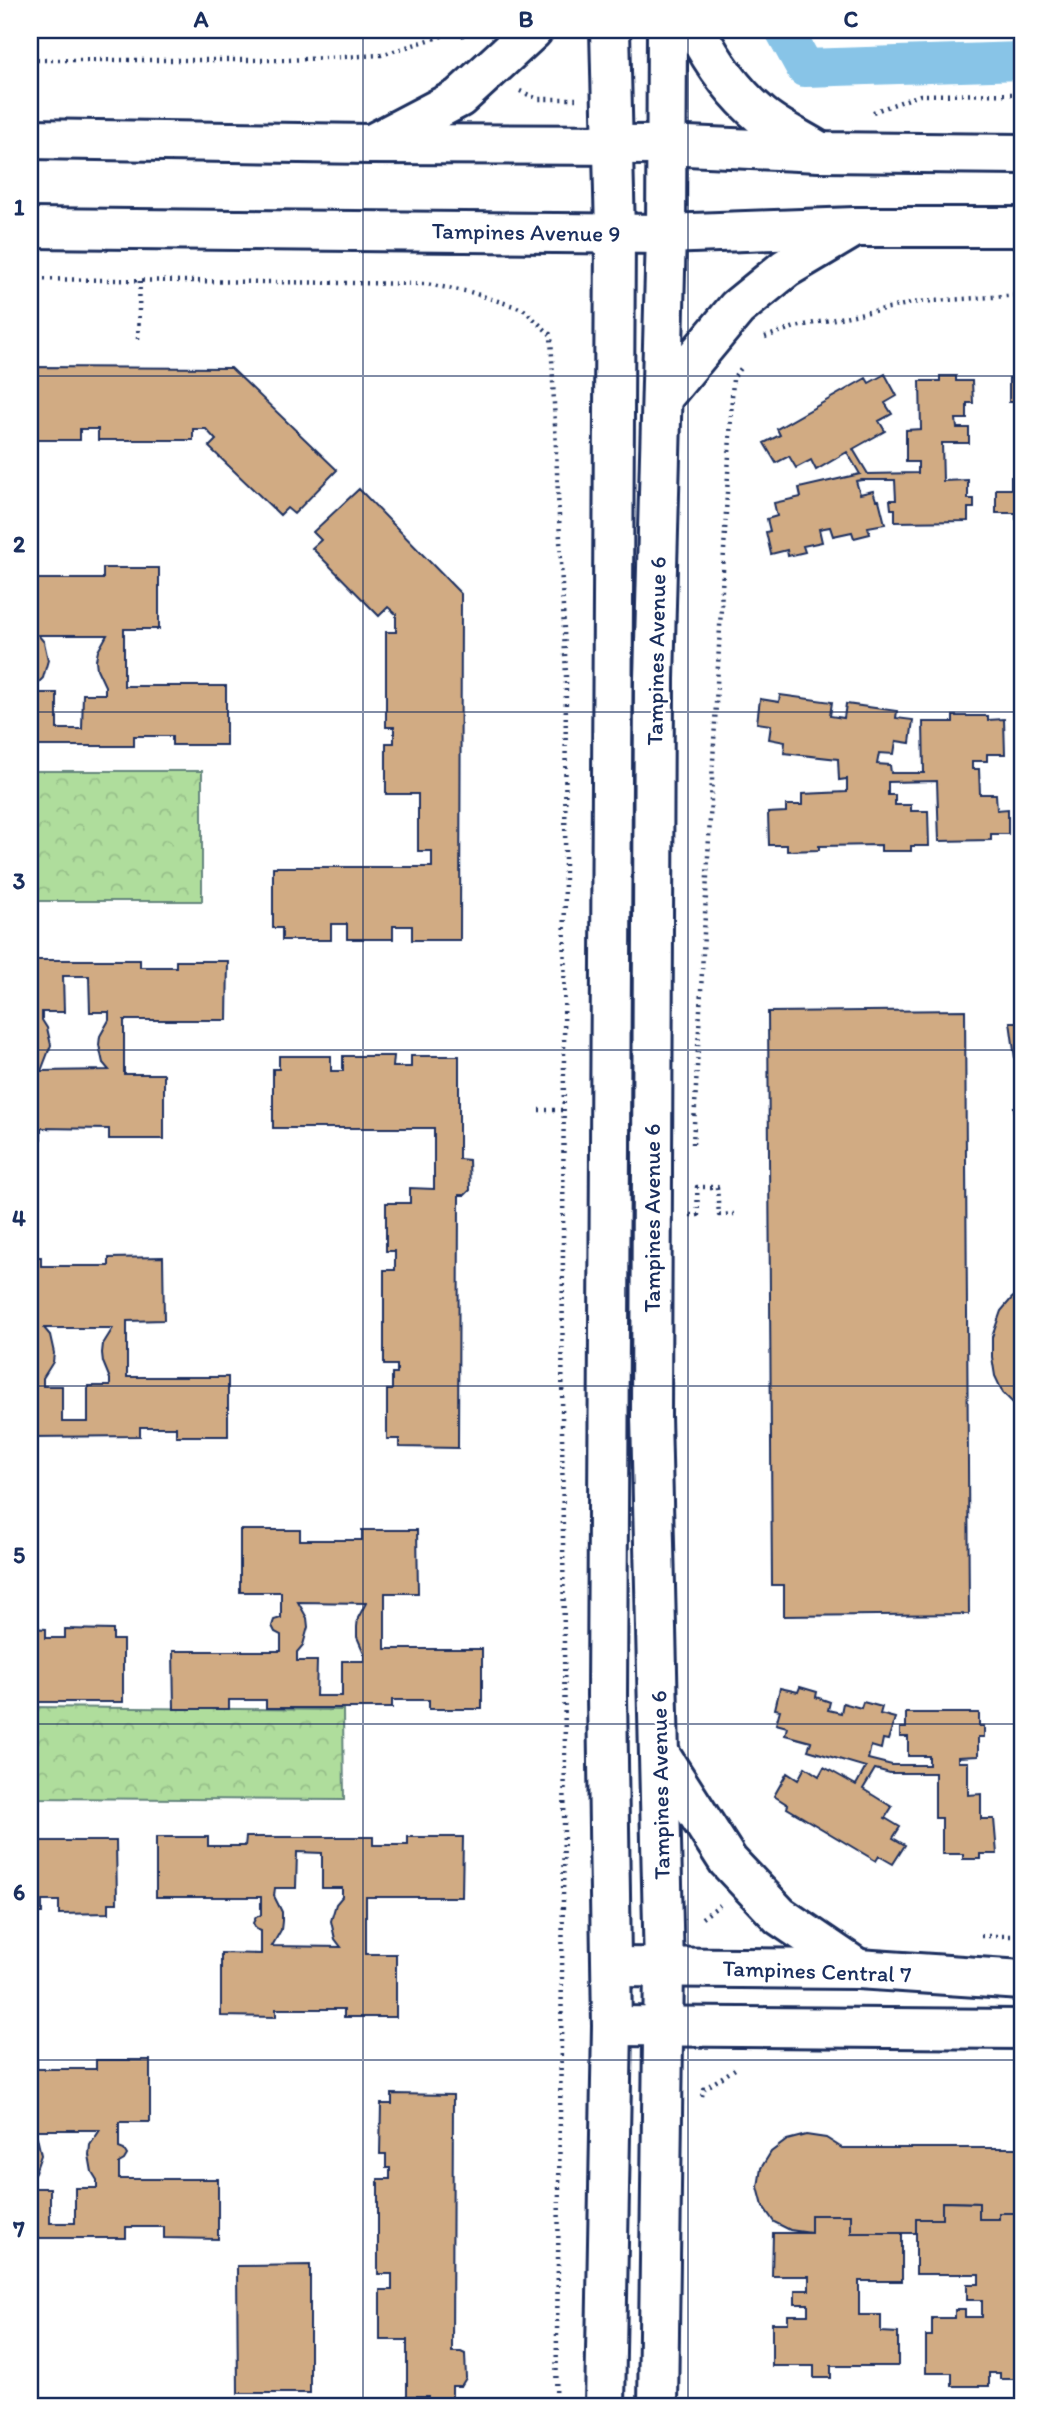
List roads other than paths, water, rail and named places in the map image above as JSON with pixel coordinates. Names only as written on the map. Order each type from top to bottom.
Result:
[{"type":"street","points":[[370,144],[459,98],[533,30]]},
{"type":"street","name":"Tampines Avenue 6","points":[[605,2406],[612,2026],[607,1695],[615,233],[610,30]]},
{"type":"street","name":"Tampines Avenue 6","points":[[658,2406],[664,1968],[651,1374],[654,679],[666,234],[667,30]]},
{"type":"street","points":[[696,30],[711,58],[762,116],[819,152]]},
{"type":"street","points":[[30,139],[665,145],[819,152],[1022,154]]},
{"type":"street","points":[[662,398],[737,308],[786,268],[855,227]]},
{"type":"street","name":"Tampines Avenue 9","points":[[30,228],[666,234],[855,227],[1022,227]]},
{"type":"street","points":[[660,1755],[728,1861],[780,1916],[858,1969]]},
{"type":"street","name":"Tampines Central 7","points":[[612,1968],[858,1969],[1022,1980]]},
{"type":"street","points":[[612,2026],[1022,2029]]},
{"type":"waterway","points":[[784,30],[805,68],[1022,61]]}]
